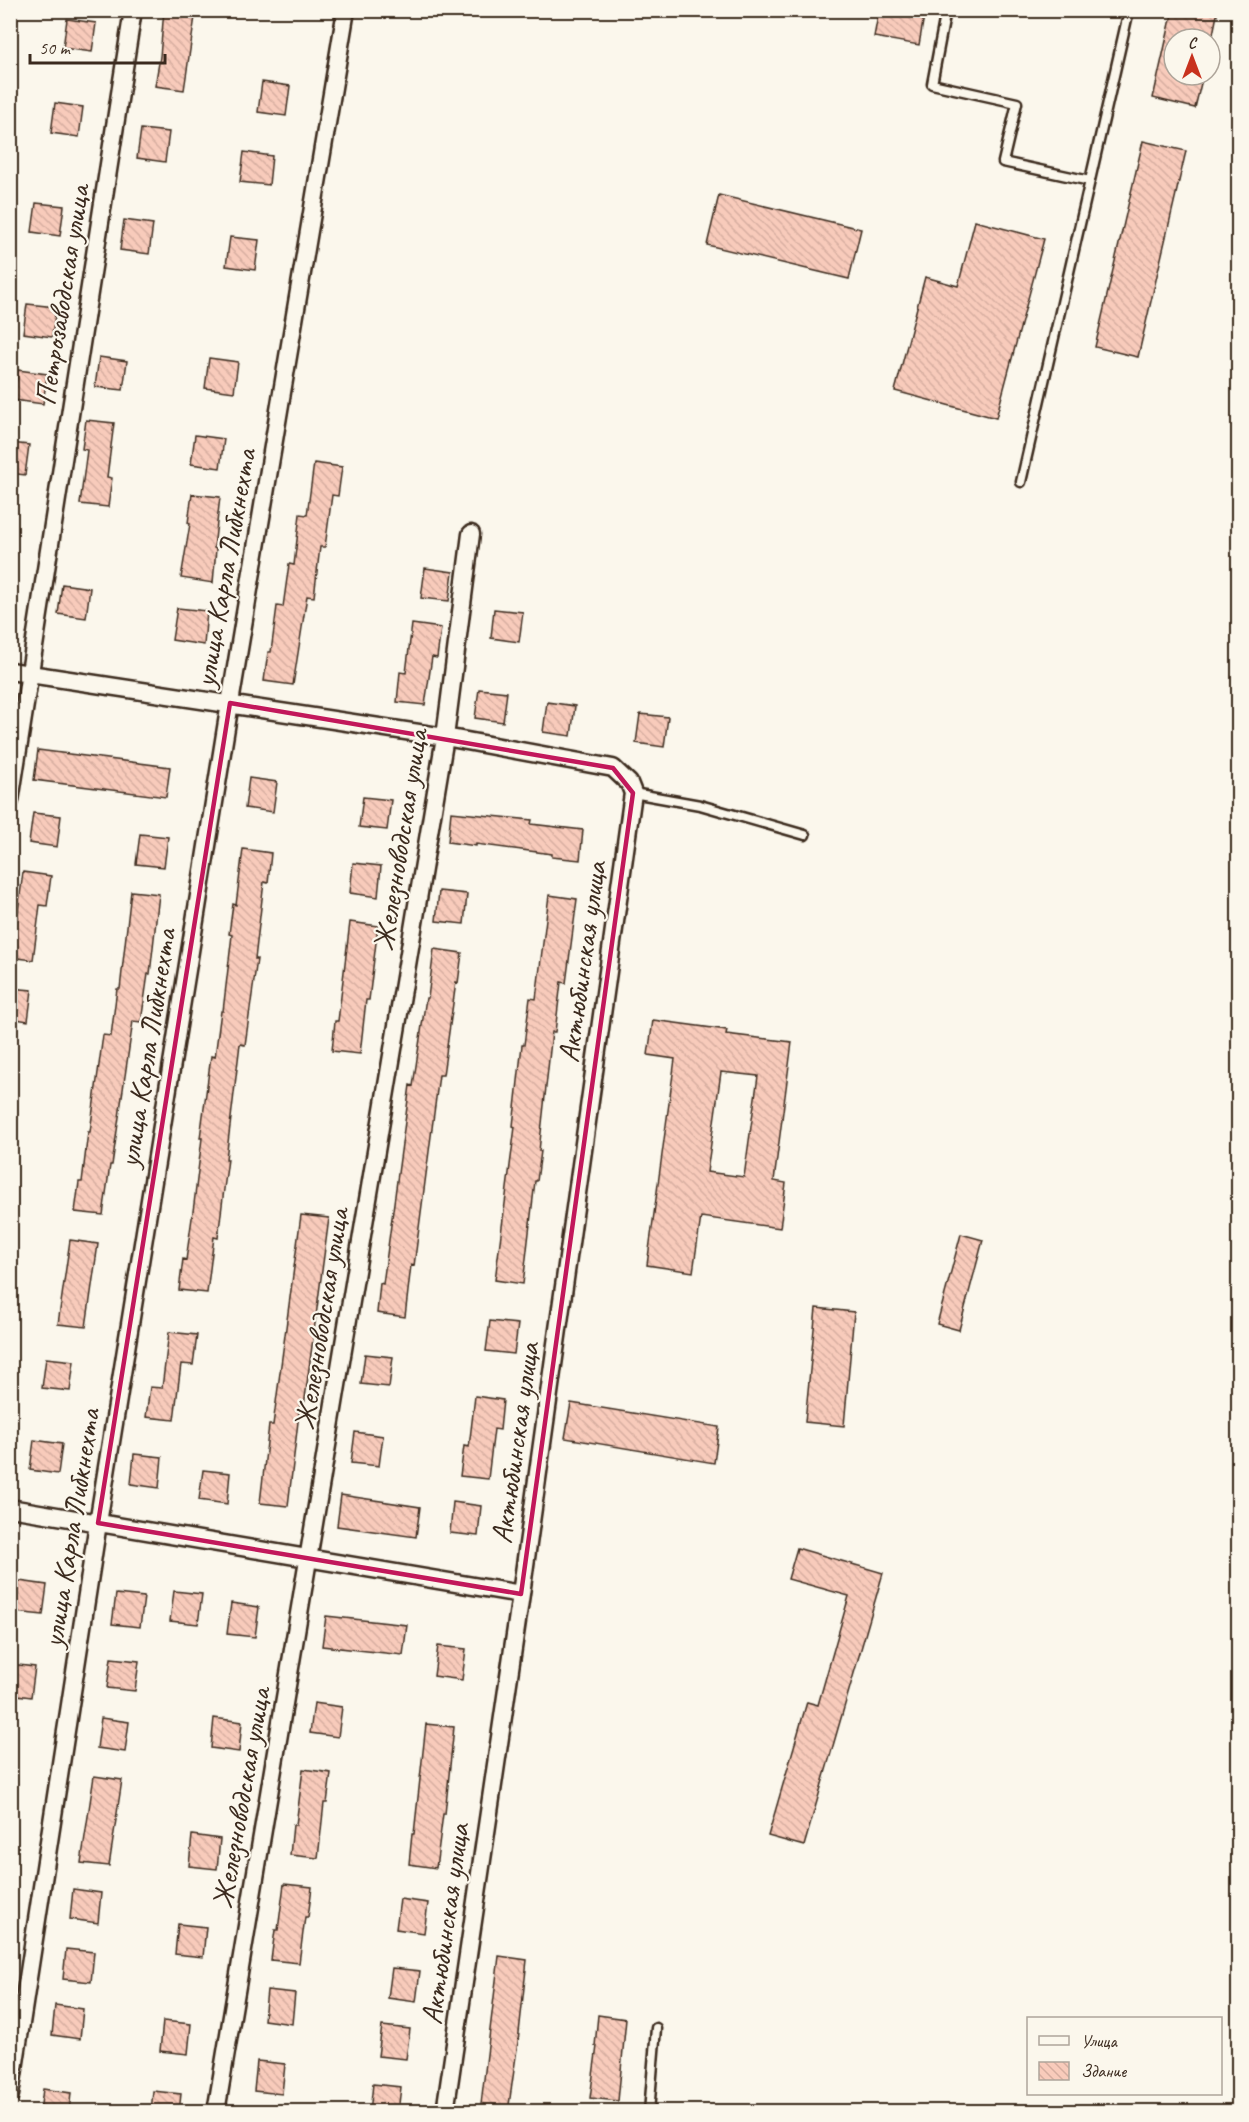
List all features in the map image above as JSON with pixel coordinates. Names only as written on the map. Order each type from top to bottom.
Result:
[{"type":"street","name":"Петрозаводская улица","points":[[10,801],[133,10]]},
{"type":"street","name":"улица Карла Либкнехта","points":[[10,2095],[98,1523],[230,703],[346,10]]},
{"type":"street","name":"Железноводская улица","points":[[216,2112],[445,737],[471,534]]},
{"type":"street","points":[[10,671],[445,737],[613,768],[631,788]]},
{"type":"street","name":"Актюбинская улица","points":[[445,2112],[521,1594],[631,788]]},
{"type":"street","points":[[10,1508],[521,1594]]},
{"type":"lane","points":[[946,10],[932,84],[1017,103],[1003,162],[1090,181]]},
{"type":"lane","points":[[1021,482],[1129,10]]},
{"type":"lane","points":[[631,788],[805,835]]},
{"type":"lane","points":[[649,2112],[656,2028]]},
{"type":"highlighted area","points":[[230,703],[613,768],[633,793],[521,1594],[98,1523]]},
{"type":"building","points":[[164,10],[196,10],[184,90],[155,86]]},
{"type":"building","points":[[879,10],[925,10],[919,45],[874,37]]},
{"type":"building","points":[[1173,10],[1218,10],[1214,27],[1169,27]]},
{"type":"building","points":[[67,19],[96,23],[92,52],[63,48]]},
{"type":"building","points":[[1162,58],[1162,87],[1200,87],[1195,108],[1153,98]]},
{"type":"building","points":[[262,82],[290,86],[286,116],[258,112]]},
{"type":"building","points":[[55,103],[83,107],[79,137],[51,133]]},
{"type":"building","points":[[141,129],[169,132],[165,162],[137,158]]},
{"type":"building","points":[[1143,141],[1186,151],[1138,357],[1095,347]]},
{"type":"building","points":[[244,152],[272,156],[269,185],[240,182]]},
{"type":"building","points":[[719,195],[861,229],[849,279],[707,245]]},
{"type":"building","points":[[36,203],[64,206],[60,236],[32,232]]},
{"type":"building","points":[[124,220],[153,224],[149,254],[120,250]]},
{"type":"building","points":[[975,221],[1044,239],[996,418],[895,391],[925,277],[958,286]]},
{"type":"building","points":[[230,237],[259,240],[255,270],[226,266]]},
{"type":"building","points":[[27,304],[56,307],[52,337],[23,333]]},
{"type":"building","points":[[99,357],[127,361],[123,390],[95,387]]},
{"type":"building","points":[[209,358],[238,362],[234,392],[205,388]]},
{"type":"building","points":[[18,370],[47,374],[43,404],[14,400]]},
{"type":"building","points":[[86,420],[114,423],[107,477],[112,478],[108,507],[80,504],[87,450],[82,449]]},
{"type":"building","points":[[195,435],[224,439],[220,468],[191,464]]},
{"type":"building","points":[[10,443],[29,445],[25,475],[10,473]]},
{"type":"building","points":[[314,463],[342,467],[338,496],[332,495],[325,547],[320,547],[314,597],[307,596],[293,685],[264,681],[268,652],[271,652],[277,606],[283,607],[289,564],[294,565],[300,514],[307,515]]},
{"type":"building","points":[[192,494],[220,497],[214,548],[216,549],[213,583],[181,578],[190,524],[188,523]]},
{"type":"building","points":[[425,568],[453,572],[449,601],[421,598]]},
{"type":"building","points":[[62,584],[90,588],[86,618],[58,614]]},
{"type":"building","points":[[177,608],[207,611],[204,645],[172,640]]},
{"type":"building","points":[[494,609],[523,612],[519,642],[491,638]]},
{"type":"building","points":[[412,624],[441,628],[437,658],[432,657],[425,705],[397,702],[400,672],[406,673]]},
{"type":"building","points":[[479,689],[507,692],[503,722],[475,718]]},
{"type":"building","points":[[547,702],[575,706],[571,736],[543,732]]},
{"type":"building","points":[[640,714],[668,717],[664,747],[636,743]]},
{"type":"building","points":[[38,750],[170,767],[166,797],[34,780]]},
{"type":"building","points":[[249,778],[277,782],[273,812],[245,808]]},
{"type":"building","points":[[363,797],[391,800],[387,830],[359,827]]},
{"type":"building","points":[[451,812],[532,820],[531,824],[583,830],[580,860],[552,857],[552,854],[448,842]]},
{"type":"building","points":[[33,813],[61,816],[57,847],[29,843]]},
{"type":"building","points":[[140,834],[168,837],[164,867],[136,864]]},
{"type":"building","points":[[243,849],[271,853],[268,883],[264,882],[255,959],[257,959],[245,1045],[240,1044],[218,1238],[214,1237],[207,1293],[179,1290],[194,1204],[211,1056],[215,1057],[221,1011],[223,1011],[232,935],[229,934],[233,904],[236,905]]},
{"type":"building","points":[[353,863],[381,866],[378,897],[350,893]]},
{"type":"building","points":[[23,872],[51,876],[47,906],[40,905],[33,960],[10,957],[10,926],[16,927]]},
{"type":"building","points":[[131,891],[159,894],[150,974],[148,974],[141,1022],[133,1021],[103,1215],[75,1212],[79,1182],[82,1182],[88,1132],[90,1132],[103,1035],[111,1036],[117,989],[120,989]]},
{"type":"building","points":[[439,891],[467,894],[464,924],[436,921]]},
{"type":"building","points":[[549,895],[577,899],[566,983],[561,982],[555,1032],[552,1032],[539,1151],[541,1151],[537,1181],[535,1181],[523,1284],[495,1280],[515,1127],[513,1126],[522,1045],[524,1045],[530,998],[536,999]]},
{"type":"building","points":[[350,922],[378,926],[360,1054],[332,1051]]},
{"type":"building","points":[[434,949],[462,953],[443,1075],[439,1075],[414,1266],[411,1265],[405,1317],[377,1313],[410,1085],[413,1086]]},
{"type":"building","points":[[10,988],[32,990],[28,1021],[10,1018]]},
{"type":"building","points":[[653,1020],[727,1030],[726,1034],[792,1042],[774,1181],[786,1183],[780,1228],[701,1217],[693,1272],[647,1265],[675,1059],[648,1055]],"holes":[[[721,1072],[758,1076],[744,1177],[707,1172]]]},
{"type":"building","points":[[301,1215],[329,1218],[304,1406],[300,1405],[288,1506],[260,1503],[269,1425],[273,1425]]},
{"type":"building","points":[[961,1234],[983,1240],[959,1330],[937,1324]]},
{"type":"building","points":[[70,1240],[98,1244],[86,1327],[58,1324]]},
{"type":"building","points":[[816,1308],[854,1312],[844,1426],[805,1422]]},
{"type":"building","points":[[490,1321],[518,1324],[514,1354],[486,1351]]},
{"type":"building","points":[[169,1332],[197,1335],[193,1365],[181,1364],[174,1420],[146,1417],[150,1387],[162,1388]]},
{"type":"building","points":[[365,1354],[393,1357],[389,1387],[361,1384]]},
{"type":"building","points":[[46,1358],[74,1361],[70,1391],[42,1388]]},
{"type":"building","points":[[475,1396],[503,1400],[500,1430],[494,1429],[488,1479],[460,1476],[464,1446],[469,1447]]},
{"type":"building","points":[[571,1403],[719,1427],[714,1463],[565,1438]]},
{"type":"building","points":[[355,1432],[383,1436],[379,1466],[351,1463]]},
{"type":"building","points":[[34,1440],[62,1444],[58,1474],[30,1470]]},
{"type":"building","points":[[134,1454],[162,1457],[159,1488],[131,1484]]},
{"type":"building","points":[[203,1470],[230,1473],[227,1504],[199,1500]]},
{"type":"building","points":[[341,1495],[420,1507],[416,1537],[337,1526]]},
{"type":"building","points":[[453,1502],[481,1506],[478,1536],[450,1533]]},
{"type":"building","points":[[797,1548],[883,1573],[804,1846],[768,1836],[807,1702],[818,1705],[849,1596],[788,1579]]},
{"type":"building","points":[[19,1581],[47,1585],[43,1615],[15,1612]]},
{"type":"building","points":[[174,1591],[202,1594],[198,1624],[170,1621]]},
{"type":"building","points":[[116,1594],[144,1597],[140,1627],[112,1624]]},
{"type":"building","points":[[231,1603],[259,1607],[255,1637],[227,1634]]},
{"type":"building","points":[[326,1616],[407,1625],[403,1655],[322,1646]]},
{"type":"building","points":[[438,1646],[466,1649],[462,1680],[434,1676]]},
{"type":"building","points":[[111,1658],[139,1661],[135,1691],[107,1688]]},
{"type":"building","points":[[10,1664],[35,1667],[31,1697],[10,1694]]},
{"type":"building","points":[[314,1703],[342,1707],[338,1737],[310,1733]]},
{"type":"building","points":[[101,1718],[129,1722],[125,1752],[97,1748]]},
{"type":"building","points":[[214,1718],[242,1722],[239,1752],[211,1748]]},
{"type":"building","points":[[426,1724],[454,1727],[445,1814],[443,1814],[436,1868],[409,1864]]},
{"type":"building","points":[[303,1769],[331,1773],[327,1803],[324,1803],[318,1858],[290,1855]]},
{"type":"building","points":[[94,1776],[122,1780],[109,1866],[81,1863]]},
{"type":"building","points":[[192,1835],[220,1839],[217,1869],[189,1866]]},
{"type":"building","points":[[284,1884],[312,1887],[308,1917],[305,1917],[299,1963],[271,1960],[275,1930],[278,1930]]},
{"type":"building","points":[[73,1889],[101,1893],[98,1923],[70,1919]]},
{"type":"building","points":[[400,1899],[428,1903],[424,1933],[396,1929]]},
{"type":"building","points":[[178,1924],[206,1927],[203,1957],[175,1954]]},
{"type":"building","points":[[66,1949],[94,1952],[91,1982],[63,1979]]},
{"type":"building","points":[[499,1956],[527,1960],[518,2042],[508,2112],[480,2112]]},
{"type":"building","points":[[392,1968],[420,1971],[416,2002],[388,1998]]},
{"type":"building","points":[[267,1990],[295,1993],[292,2024],[264,2020]]},
{"type":"building","points":[[55,2005],[83,2009],[80,2039],[52,2035]]},
{"type":"building","points":[[598,2015],[626,2019],[618,2101],[590,2098],[597,2046],[595,2046]]},
{"type":"building","points":[[163,2021],[191,2024],[188,2054],[160,2051]]},
{"type":"building","points":[[382,2026],[410,2029],[406,2059],[378,2056]]},
{"type":"building","points":[[257,2061],[285,2064],[282,2094],[254,2091]]},
{"type":"building","points":[[373,2084],[401,2087],[398,2112],[370,2112]]},
{"type":"building","points":[[43,2089],[71,2093],[69,2112],[40,2112]]},
{"type":"building","points":[[153,2091],[181,2094],[179,2112],[151,2112]]}]
